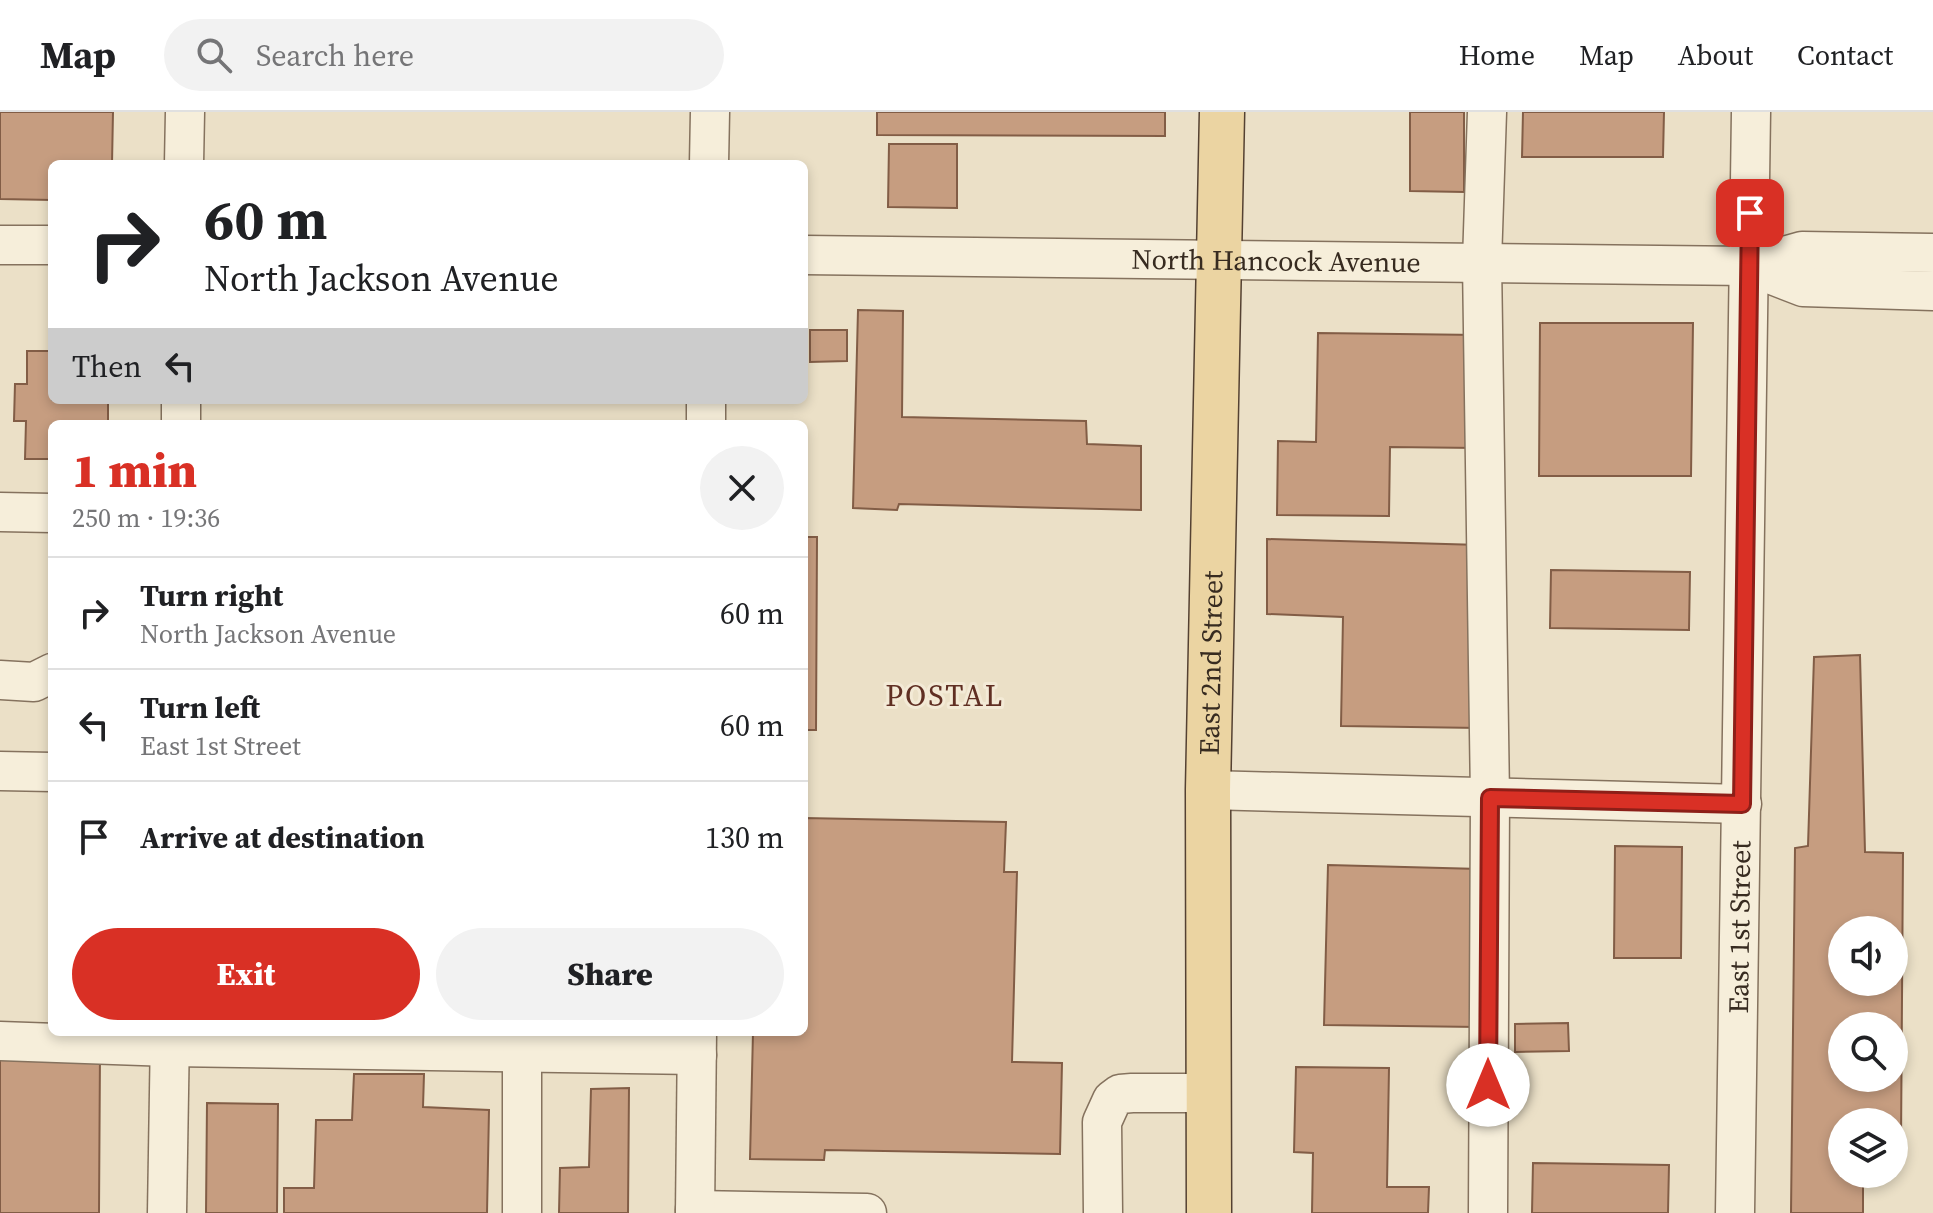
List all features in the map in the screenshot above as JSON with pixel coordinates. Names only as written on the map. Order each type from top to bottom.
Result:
[{"type":"main road","name":"East 2nd Street","points":[[1209,1213],[1208,790],[1222,112]]},
{"type":"street","points":[[184,160],[185,112]]},
{"type":"street","points":[[709,160],[710,112]]},
{"type":"street","points":[[1487,112],[1482,262],[1490,798],[1488,1213]]},
{"type":"street","name":"East 1st Street","points":[[1735,1213],[1751,112]]},
{"type":"street","points":[[0,245],[48,245]]},
{"type":"street","points":[[1749,266],[1802,251],[1933,253]]},
{"type":"street","name":"North Hancock Avenue","points":[[808,255],[1749,266]]},
{"type":"street","points":[[1749,266],[1803,287],[1933,291]]},
{"type":"street","points":[[0,512],[48,513]]},
{"type":"street","points":[[0,680],[34,682],[48,675]]},
{"type":"street","points":[[0,771],[48,772]]},
{"type":"street","points":[[1208,790],[1742,804]]},
{"type":"street","points":[[0,1041],[170,1040],[522,1053],[697,1044],[695,1211],[867,1213]]},
{"type":"street","points":[[167,1213],[170,1040]]},
{"type":"street","points":[[522,1053],[522,1213]]},
{"type":"street","points":[[1103,1213],[1102,1122],[1112,1100],[1120,1094],[1132,1093],[1209,1093]]},
{"type":"building","points":[[0,112],[113,112],[112,160],[48,160],[48,200],[0,199]]},
{"type":"building","points":[[877,112],[1165,112],[1165,136],[877,135]]},
{"type":"building","points":[[1410,112],[1464,112],[1464,192],[1410,191]]},
{"type":"building","points":[[1523,112],[1664,112],[1663,157],[1522,157]]},
{"type":"building","points":[[889,144],[957,144],[957,208],[888,207]]},
{"type":"building","points":[[858,310],[903,311],[902,417],[1086,421],[1087,444],[1141,446],[1141,510],[899,504],[897,510],[853,508]]},
{"type":"building","points":[[1540,323],[1693,323],[1691,476],[1539,476]]},
{"type":"building","points":[[810,330],[847,330],[847,361],[810,362]]},
{"type":"building","points":[[1318,333],[1479,335],[1477,448],[1390,447],[1389,516],[1277,515],[1278,441],[1316,442]]},
{"type":"building","points":[[27,351],[48,351],[48,404],[108,404],[108,420],[48,420],[48,459],[25,459],[26,421],[14,421],[15,384],[27,384]]},
{"type":"building","points":[[808,537],[817,537],[816,730],[808,730]]},
{"type":"building","points":[[1267,539],[1480,545],[1480,728],[1341,726],[1343,617],[1267,614]]},
{"type":"building","points":[[1551,570],[1690,572],[1689,630],[1550,628]]},
{"type":"building","points":[[1860,655],[1865,852],[1903,853],[1903,916],[1828,916],[1828,996],[1902,996],[1902,1012],[1828,1012],[1828,1092],[1901,1092],[1901,1108],[1828,1108],[1828,1188],[1863,1188],[1863,1213],[1791,1213],[1795,848],[1808,846],[1814,657]]},
{"type":"building","points":[[808,818],[1006,822],[1004,872],[1017,872],[1012,1062],[1062,1063],[1060,1154],[825,1150],[824,1160],[750,1159],[753,1036],[808,1036]]},
{"type":"building","points":[[1615,846],[1682,847],[1681,958],[1614,958]]},
{"type":"building","points":[[1328,865],[1480,869],[1478,1027],[1324,1025]]},
{"type":"building","points":[[1568,1023],[1569,1051],[1515,1052],[1515,1024]]},
{"type":"building","points":[[0,1049],[100,1050],[99,1213],[0,1213]]},
{"type":"building","points":[[1296,1067],[1389,1068],[1387,1187],[1429,1187],[1428,1213],[1312,1213],[1313,1153],[1294,1152]]},
{"type":"building","points":[[354,1074],[424,1074],[423,1107],[489,1110],[487,1213],[284,1213],[284,1188],[314,1188],[316,1120],[352,1120]]},
{"type":"building","points":[[629,1088],[628,1213],[559,1213],[560,1168],[589,1167],[591,1089]]},
{"type":"building","points":[[207,1103],[278,1104],[277,1213],[206,1213]]},
{"type":"building","points":[[1533,1163],[1669,1165],[1668,1213],[1532,1213]]},
{"type":"district","name":"POSTAL","points":[[945,696]]},
{"type":"route","points":[[1488,1085],[1490,798],[1742,804],[1750,213]]}]
